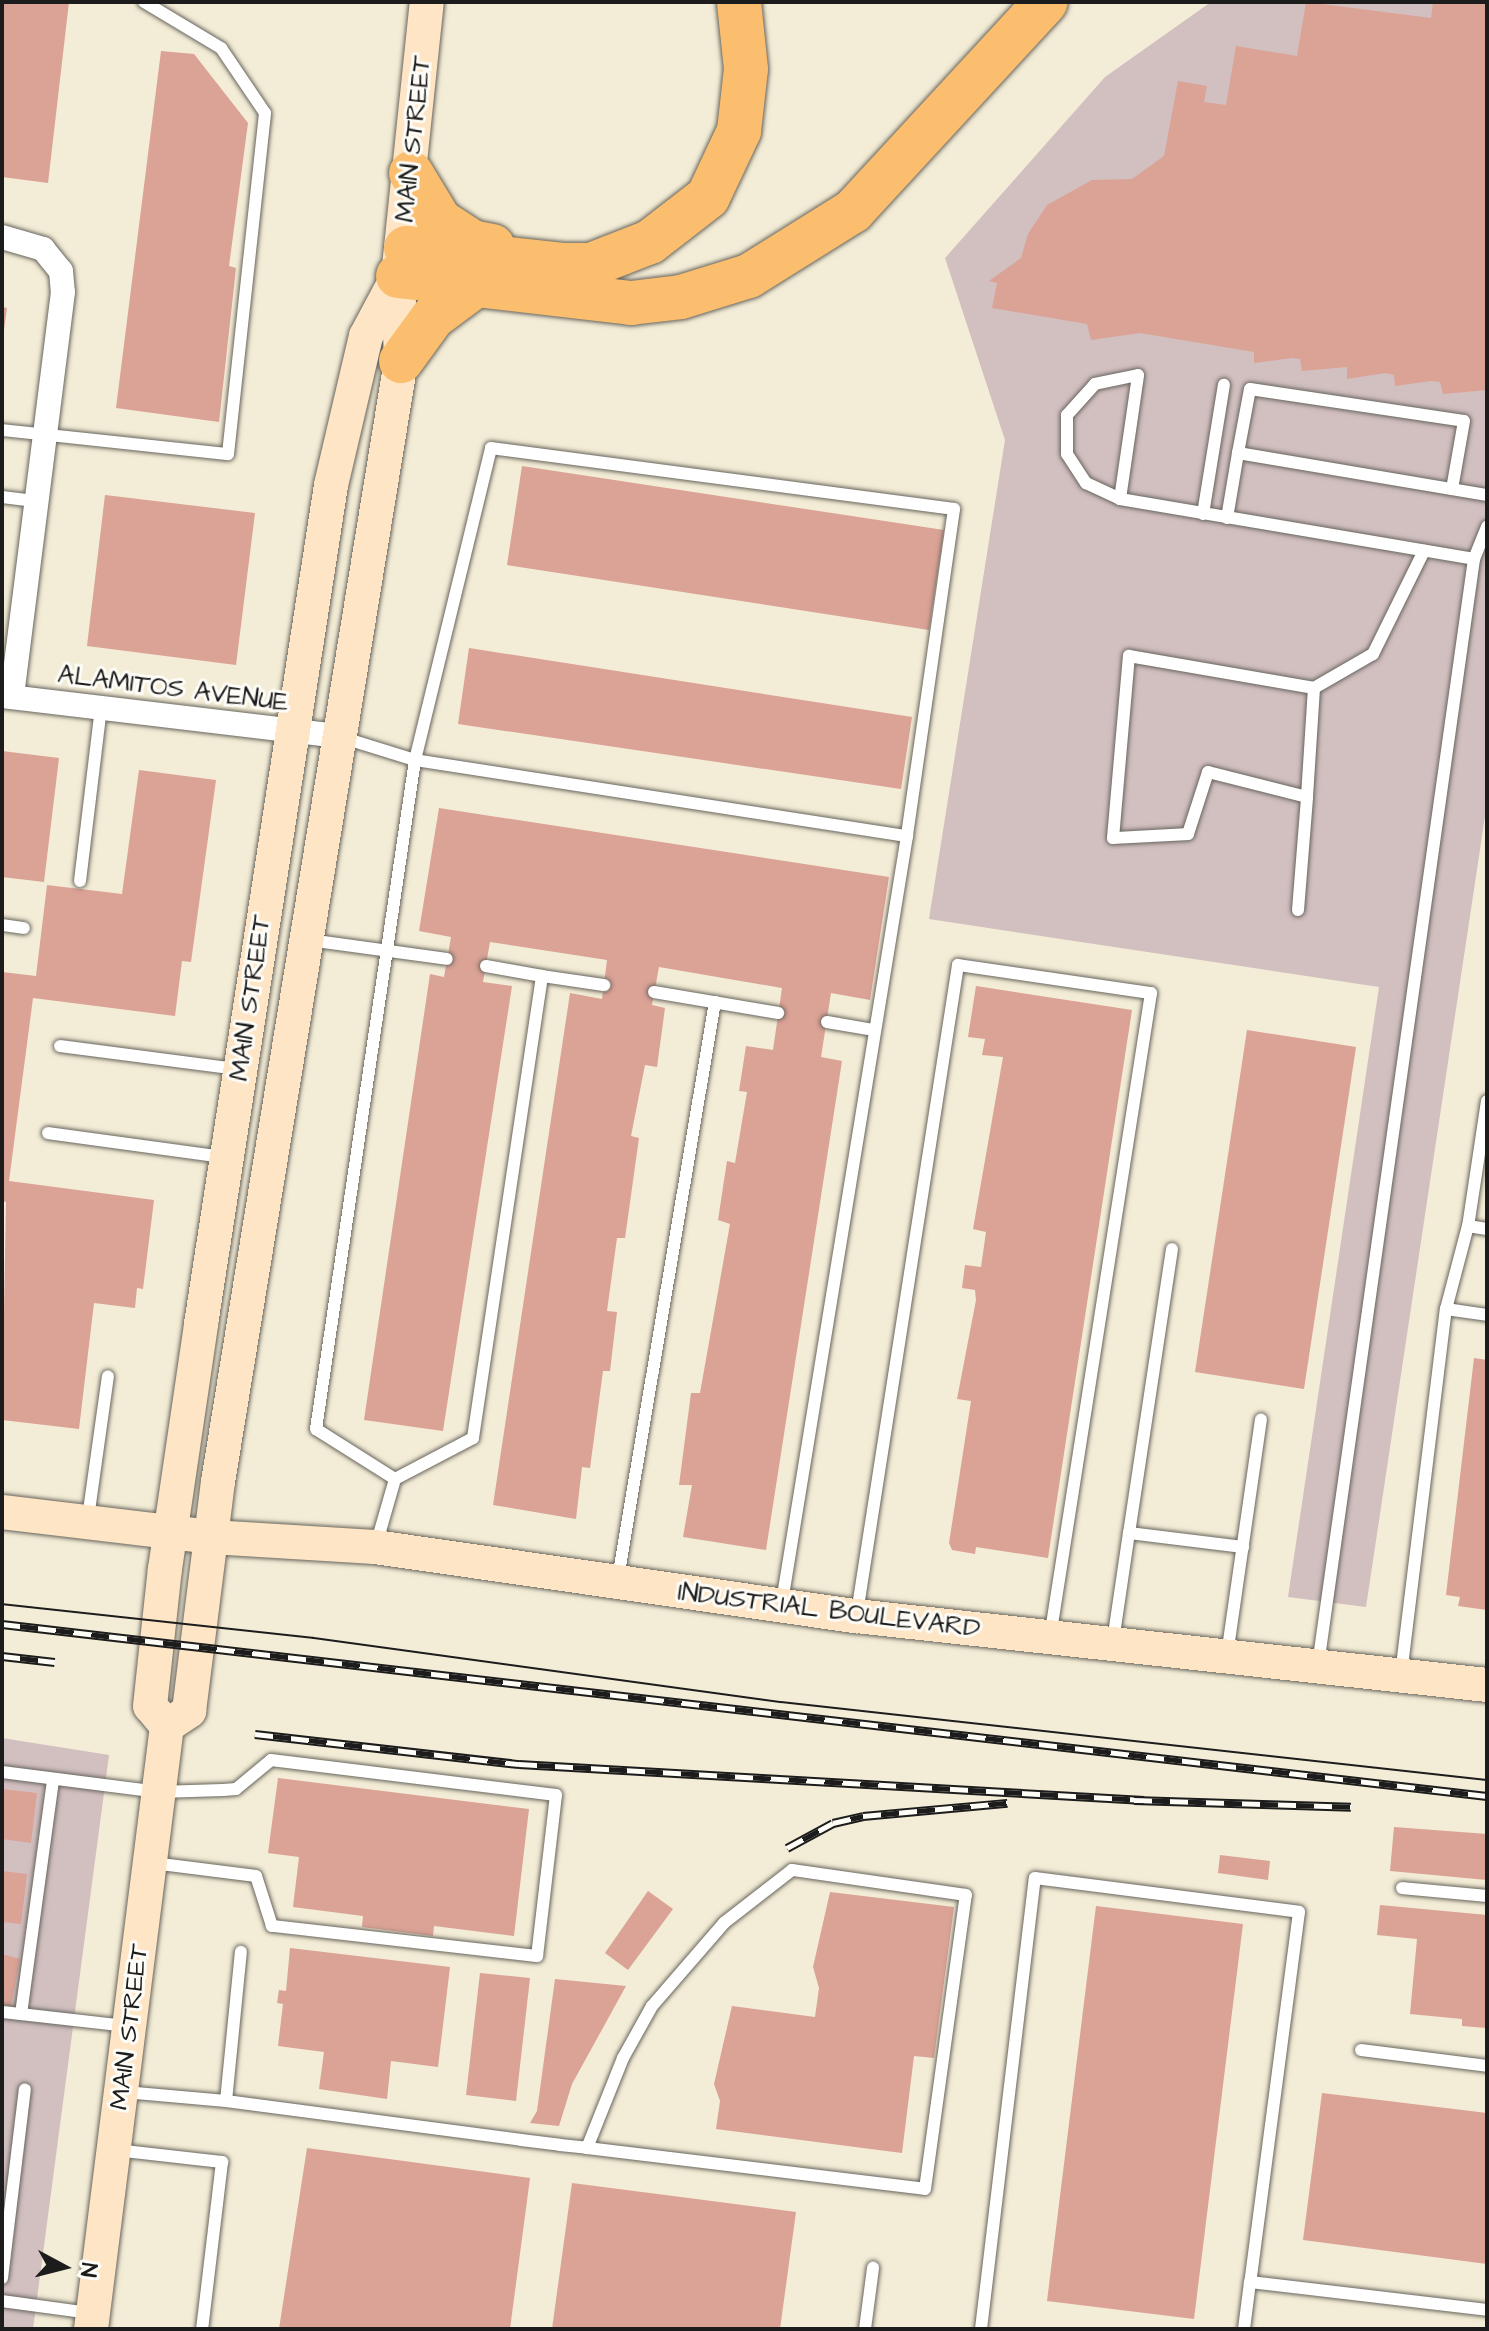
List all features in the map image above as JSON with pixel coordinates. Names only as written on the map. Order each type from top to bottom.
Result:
[{"type":"highway","points":[[401,262],[591,265],[650,242],[708,197],[739,131],[746,69],[739,2]]},
{"type":"highway","points":[[401,262],[472,288],[631,303],[681,297],[749,276],[853,211],[1046,2]]},
{"type":"highway","points":[[411,173],[440,221],[472,242],[565,265]]},
{"type":"highway","points":[[401,361],[433,317],[472,288]]},
{"type":"main road","name":"MAIN STREET","points":[[167,1726],[189,1711],[211,1537],[401,361],[401,262],[427,2]]},
{"type":"main road","name":"MAIN STREET","points":[[92,2321],[167,1726],[150,1706],[171,1532],[227,1157],[331,485],[366,336],[401,262]]},
{"type":"main road","name":"INDUSTRIAL BOULEVARD","points":[[2,1512],[211,1537],[375,1547],[856,1616],[1050,1640],[1487,1685]]},
{"type":"street","points":[[2,237],[43,249],[61,271],[63,292],[37,501],[7,696]]},
{"type":"street","name":"ALAMITOS AVENUE","points":[[7,696],[338,736]]},
{"type":"lane","points":[[2,430],[228,454],[265,113],[221,48],[144,2]]},
{"type":"lane","points":[[1120,499],[1138,375],[1095,384],[1067,415],[1067,454],[1086,483],[1120,499],[1474,559]]},
{"type":"lane","points":[[1203,514],[1224,385]]},
{"type":"lane","points":[[1227,518],[1250,389],[1464,421],[1452,489]]},
{"type":"lane","points":[[395,1479],[316,1429],[415,760],[491,448],[954,509],[907,836],[781,1605]]},
{"type":"lane","points":[[1238,453],[1487,495]]},
{"type":"lane","points":[[2,497],[37,501]]},
{"type":"lane","points":[[1317,1668],[1474,559],[1487,527]]},
{"type":"lane","points":[[1307,797],[1208,772],[1188,834],[1113,838],[1129,656],[1314,688],[1373,654],[1424,551]]},
{"type":"lane","points":[[1298,910],[1314,688]]},
{"type":"lane","points":[[80,881],[101,708]]},
{"type":"lane","points":[[338,736],[415,760],[907,836]]},
{"type":"lane","points":[[2,925],[24,928]]},
{"type":"lane","points":[[309,940],[447,959]]},
{"type":"lane","points":[[856,1616],[958,965],[1151,993],[1050,1640]]},
{"type":"lane","points":[[486,966],[604,985]]},
{"type":"lane","points":[[375,1547],[395,1479],[473,1438],[542,976]]},
{"type":"lane","points":[[654,992],[778,1013]]},
{"type":"lane","points":[[618,1584],[715,1002]]},
{"type":"lane","points":[[827,1022],[874,1030]]},
{"type":"lane","points":[[60,1046],[241,1070]]},
{"type":"lane","points":[[1400,1676],[1446,1309],[1468,1226],[1487,1101]]},
{"type":"lane","points":[[48,1133],[227,1157]]},
{"type":"lane","points":[[1468,1226],[1487,1229]]},
{"type":"lane","points":[[1112,1646],[1172,1249]]},
{"type":"lane","points":[[1446,1309],[1487,1315]]},
{"type":"lane","points":[[87,1521],[108,1376]]},
{"type":"lane","points":[[1227,1659],[1261,1419]]},
{"type":"lane","points":[[1129,1533],[1243,1547]]},
{"type":"lane","points":[[2,1772],[159,1792],[236,1789],[271,1760],[556,1795],[537,1956],[272,1926],[256,1876],[152,1863]]},
{"type":"lane","points":[[21,2014],[53,1779]]},
{"type":"lane","points":[[122,2092],[226,2101],[587,2148],[925,2189],[966,1895],[792,1870],[724,1923],[652,2006],[623,2058],[587,2148]]},
{"type":"lane","points":[[981,2329],[1035,1878],[1299,1912],[1244,2329]]},
{"type":"lane","points":[[1402,1888],[1487,1896]]},
{"type":"lane","points":[[226,2101],[241,1952]]},
{"type":"lane","points":[[2,2012],[131,2026]]},
{"type":"lane","points":[[1361,2050],[1487,2066]]},
{"type":"lane","points":[[2,2278],[25,2089]]},
{"type":"lane","points":[[115,2150],[222,2162],[202,2329]]},
{"type":"lane","points":[[865,2329],[873,2268]]},
{"type":"lane","points":[[1250,2282],[1487,2310]]},
{"type":"lane","points":[[2,2301],[92,2321]]},
{"type":"shaded area","points":[[1211,2],[1487,2],[1487,803],[1366,1607],[1288,1597],[1379,987],[929,919],[1005,440],[945,258],[1105,77]]},
{"type":"shaded area","points":[[2,1738],[109,1755],[33,2329],[2,2329]]},
{"type":"building","points":[[2,2],[69,2],[48,183],[2,177]]},
{"type":"building","points":[[1306,2],[1431,18],[1433,2],[1487,2],[1487,390],[1443,394],[1440,382],[1431,381],[1395,386],[1394,375],[1385,373],[1347,379],[1347,367],[1302,371],[1300,359],[1254,363],[1254,352],[1140,333],[1091,340],[1087,324],[992,308],[997,283],[989,281],[1021,258],[1028,234],[1047,205],[1092,180],[1132,179],[1164,156],[1178,81],[1207,86],[1204,102],[1226,105],[1236,46],[1297,56]]},
{"type":"building","points":[[161,51],[194,54],[248,123],[229,266],[236,268],[219,422],[116,408]]},
{"type":"building","points":[[2,307],[7,308],[4,330],[2,329]]},
{"type":"building","points":[[522,466],[944,530],[929,630],[507,565]]},
{"type":"building","points":[[105,495],[255,513],[236,665],[87,646]]},
{"type":"building","points":[[469,648],[912,717],[901,789],[458,724]]},
{"type":"building","points":[[2,751],[59,758],[44,882],[2,877]]},
{"type":"building","points":[[139,770],[216,780],[191,962],[182,961],[175,1016],[33,998],[9,1181],[154,1200],[143,1289],[137,1288],[135,1308],[94,1303],[79,1429],[2,1420],[6,1202],[2,1201],[2,972],[36,976],[47,885],[122,894]]},
{"type":"building","points":[[439,808],[889,877],[870,1000],[831,993],[821,1057],[842,1061],[766,1550],[683,1537],[692,1485],[679,1485],[691,1393],[700,1393],[730,1224],[718,1220],[727,1161],[735,1163],[747,1092],[739,1091],[746,1046],[773,1050],[782,988],[659,967],[652,1005],[665,1008],[657,1067],[645,1065],[631,1136],[639,1138],[625,1238],[617,1238],[607,1311],[617,1312],[610,1371],[603,1371],[590,1468],[582,1467],[576,1519],[493,1505],[570,993],[602,999],[607,960],[490,942],[483,982],[512,986],[443,1431],[364,1420],[430,974],[444,977],[451,937],[419,931]]},
{"type":"building","points":[[976,986],[1132,1010],[1048,1558],[976,1547],[975,1554],[952,1550],[949,1543],[971,1401],[957,1399],[976,1300],[975,1290],[962,1288],[965,1265],[981,1267],[986,1232],[973,1229],[1003,1057],[982,1055],[985,1039],[968,1037]]},
{"type":"building","points":[[1247,1030],[1356,1047],[1304,1389],[1195,1372]]},
{"type":"building","points":[[1474,1358],[1487,1360],[1487,1610],[1458,1606],[1460,1597],[1446,1595]]},
{"type":"building","points":[[278,1778],[529,1809],[514,1936],[434,1926],[433,1936],[362,1927],[363,1916],[293,1907],[299,1857],[268,1853]]},
{"type":"building","points":[[2,1789],[37,1793],[31,1843],[2,1839]]},
{"type":"building","points":[[1394,1827],[1487,1834],[1487,1880],[1390,1871]]},
{"type":"building","points":[[1220,1855],[1270,1861],[1268,1880],[1218,1873]]},
{"type":"building","points":[[2,1871],[27,1874],[21,1924],[2,1922]]},
{"type":"building","points":[[648,1891],[673,1909],[628,1970],[605,1953]]},
{"type":"building","points":[[830,1892],[954,1907],[934,2058],[914,2056],[902,2153],[716,2129],[720,2101],[714,2084],[732,2006],[815,2017],[819,1988],[813,1967]]},
{"type":"building","points":[[1380,1905],[1487,1915],[1487,2028],[1462,2026],[1462,2019],[1410,2014],[1417,1939],[1377,1935]]},
{"type":"building","points":[[1096,1906],[1243,1924],[1194,2319],[1047,2301]]},
{"type":"building","points":[[290,1948],[450,1967],[438,2067],[391,2061],[387,2099],[319,2089],[324,2052],[278,2046],[283,2004],[277,2003],[279,1990],[286,1991]]},
{"type":"building","points":[[2,1954],[20,1959],[11,2006],[2,2005]]},
{"type":"building","points":[[480,1973],[530,1978],[516,2101],[466,2095]]},
{"type":"building","points":[[555,1979],[626,1986],[572,2084],[559,2126],[530,2123],[537,2111]]},
{"type":"building","points":[[1322,2093],[1487,2113],[1487,2264],[1303,2240]]},
{"type":"building","points":[[307,2148],[530,2178],[510,2329],[279,2329]]},
{"type":"building","points":[[572,2183],[796,2212],[780,2329],[552,2329]]},
{"type":"tram line","points":[[2,1604],[313,1638],[781,1702],[1487,1780]]},
{"type":"railway","points":[[2,1624],[1487,1796]]},
{"type":"railway","points":[[2,1656],[55,1662]]},
{"type":"railway","points":[[255,1734],[519,1764],[1144,1800]]},
{"type":"railway","points":[[1134,1800],[1351,1807]]},
{"type":"railway","points":[[787,1848],[833,1823],[863,1816],[1007,1803]]}]
